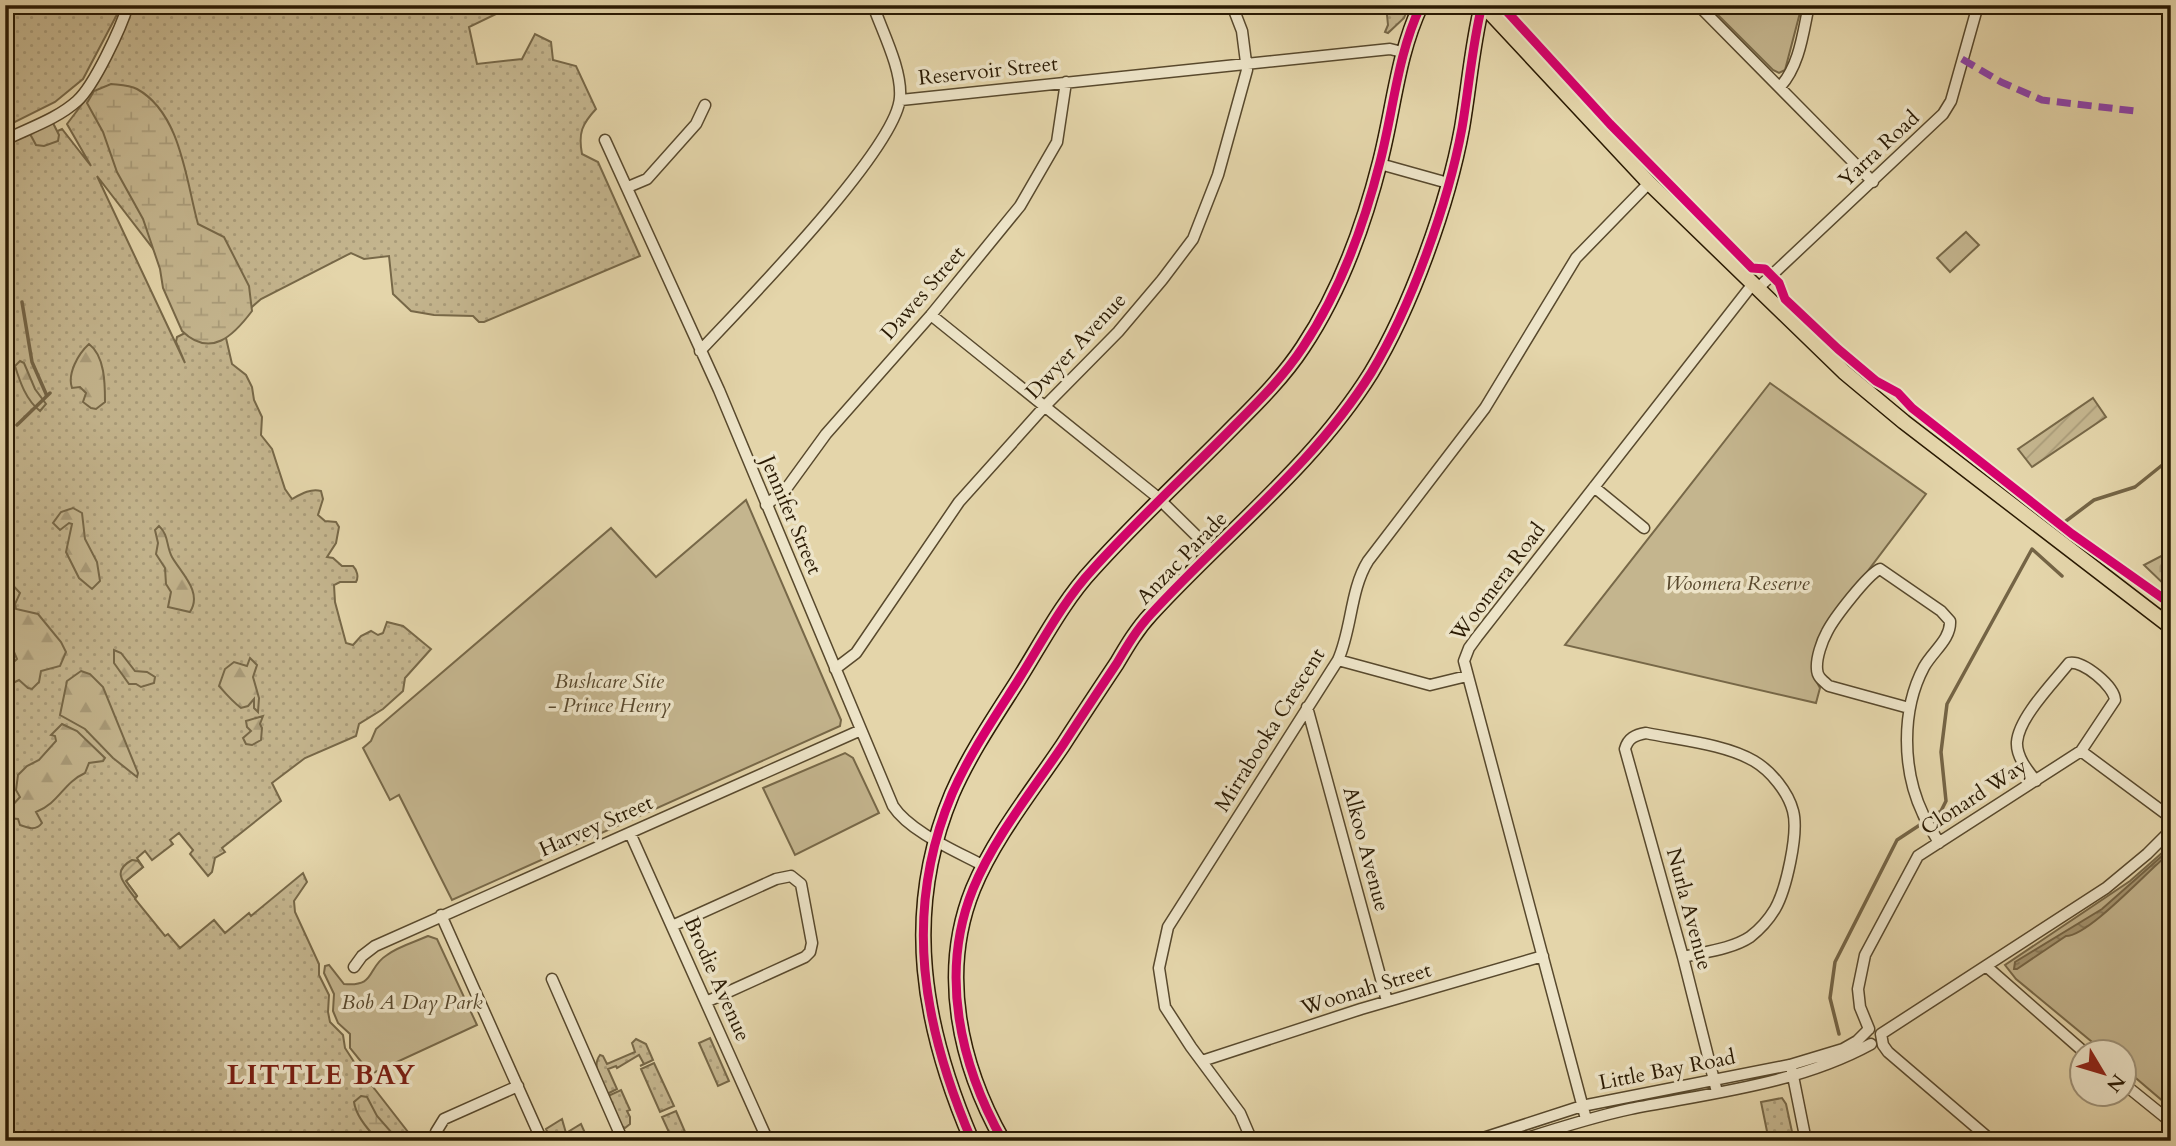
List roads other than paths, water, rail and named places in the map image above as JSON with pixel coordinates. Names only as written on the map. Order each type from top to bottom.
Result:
[{"type":"main road","points":[[972,1141],[941,1056],[925,985],[924,915],[937,840],[951,797],[974,753],[1076,590],[1092,569],[1271,388],[1305,345],[1329,302],[1353,247],[1380,163],[1402,52],[1421,5]]},
{"type":"main road","points":[[1482,5],[1649,183],[1844,372],[1904,422],[2171,627]]},
{"type":"main road","name":"Anzac Parade","points":[[1003,1141],[978,1091],[965,1048],[957,1007],[957,968],[961,934],[970,900],[984,866],[1139,628],[1328,433],[1359,391],[1402,311],[1448,183],[1461,129],[1473,43],[1482,5]]},
{"type":"street","points":[[5,140],[53,117],[81,97],[90,84],[128,5]]},
{"type":"street","points":[[873,5],[897,72],[901,100]]},
{"type":"street","name":"Dwyer Avenue","points":[[835,669],[856,653],[959,502],[1045,406],[1118,332],[1193,239],[1218,175],[1239,106],[1247,63],[1242,31],[1232,5]]},
{"type":"street","points":[[1698,5],[1873,182]]},
{"type":"street","points":[[1780,86],[1788,79],[1795,62],[1809,5]]},
{"type":"street","name":"Yarra Road","points":[[1755,287],[1873,182],[1943,114],[1951,101],[1978,5]]},
{"type":"street","name":"Reservoir Street","points":[[700,351],[853,180],[889,126],[901,100],[1390,49],[1402,52]]},
{"type":"street","name":"Dawes Street","points":[[766,505],[786,489],[825,434],[931,315],[1020,206],[1057,142],[1066,82]]},
{"type":"street","points":[[628,187],[647,179],[696,124],[705,105]]},
{"type":"street","name":"Jennifer Street","points":[[606,141],[719,390],[893,806],[900,817],[984,866]]},
{"type":"street","points":[[1380,163],[1448,183]]},
{"type":"street","name":"Mirrabooka Crescent","points":[[1252,1141],[1240,1113],[1165,1007],[1158,968],[1168,927],[1338,660],[1348,632],[1362,570],[1485,408],[1576,258],[1649,183]]},
{"type":"street","name":"Woomera Road","points":[[1586,1119],[1464,661],[1469,648],[1594,487],[1755,287]]},
{"type":"street","points":[[931,315],[1160,500],[1212,551]]},
{"type":"street","points":[[1594,487],[1644,528]]},
{"type":"street","points":[[1909,708],[1829,686],[1819,678],[1817,671],[1817,661],[1826,632],[1869,576],[1880,569],[1908,587],[1950,621],[1947,636],[1926,663],[1909,708],[1907,746],[1911,781],[1922,814],[1939,843]]},
{"type":"street","points":[[1338,660],[1430,685],[1467,676]]},
{"type":"street","points":[[2036,781],[2021,760],[2016,745],[2019,733],[2045,693],[2069,663],[2074,662],[2115,692],[2115,700],[2081,751],[2170,817],[2171,830]]},
{"type":"street","name":"Alkoo Avenue","points":[[1307,707],[1387,1001]]},
{"type":"street","name":"Harvey Street","points":[[354,967],[369,949],[441,915],[861,730]]},
{"type":"street","name":"Nurla Avenue","points":[[1683,957],[1732,945],[1749,937],[1767,920],[1776,908],[1794,844],[1793,811],[1787,796],[1769,772],[1755,761],[1734,751],[1646,733],[1631,738],[1625,749],[1683,957],[1717,1092]]},
{"type":"street","name":"Clonard Way","points":[[1873,1038],[1860,1007],[1858,989],[1865,955],[1914,861],[2081,751]]},
{"type":"street","name":"Little Bay Road","points":[[1518,1141],[1586,1119],[1717,1092],[1792,1070],[1873,1038],[2106,888],[2171,830]]},
{"type":"street","name":"Brodie Avenue","points":[[630,833],[768,1141]]},
{"type":"street","points":[[673,926],[776,879],[791,876],[801,884],[812,940],[810,952],[805,957],[706,1002]]},
{"type":"street","points":[[441,915],[542,1141]]},
{"type":"street","name":"Woonah Street","points":[[1202,1061],[1387,1001],[1543,956]]},
{"type":"street","points":[[1986,966],[2068,1038]]},
{"type":"street","points":[[552,979],[623,1141]]},
{"type":"street","points":[[1873,1038],[1880,1053],[1983,1141]]},
{"type":"street","points":[[1873,1038],[1992,1141]]},
{"type":"street","points":[[1792,1070],[1806,1141]]},
{"type":"street","name":"Little Bay Road","points":[[1474,1141],[1583,1106],[1714,1080],[1792,1070]]},
{"type":"street","points":[[436,1141],[436,1132],[444,1119],[518,1086]]},
{"type":"street","points":[[2138,1096],[2171,1122]]},
{"type":"water","points":[[2171,848],[2171,852],[2104,914],[2014,969],[2015,962],[2102,909]]},
{"type":"waterway","points":[[22,302],[32,362],[47,396]]},
{"type":"waterway","points":[[17,425],[50,393]]},
{"type":"waterway","points":[[2062,524],[2094,500],[2135,487],[2171,458]]},
{"type":"waterway","points":[[1839,1034],[1830,998],[1835,962],[1897,840],[1941,811],[1946,801],[1941,752],[1947,704],[2032,549],[2062,576]]},
{"type":"district","name":"LITTLE BAY","points":[[322,1075]]},
{"type":"park label","name":"Woomera Reserve","points":[[1737,583]]},
{"type":"park label","name":"Bushcare Site - Prince Henry","points":[[609,693]]},
{"type":"park label","name":"Bob A Day Park","points":[[412,1002]]}]
